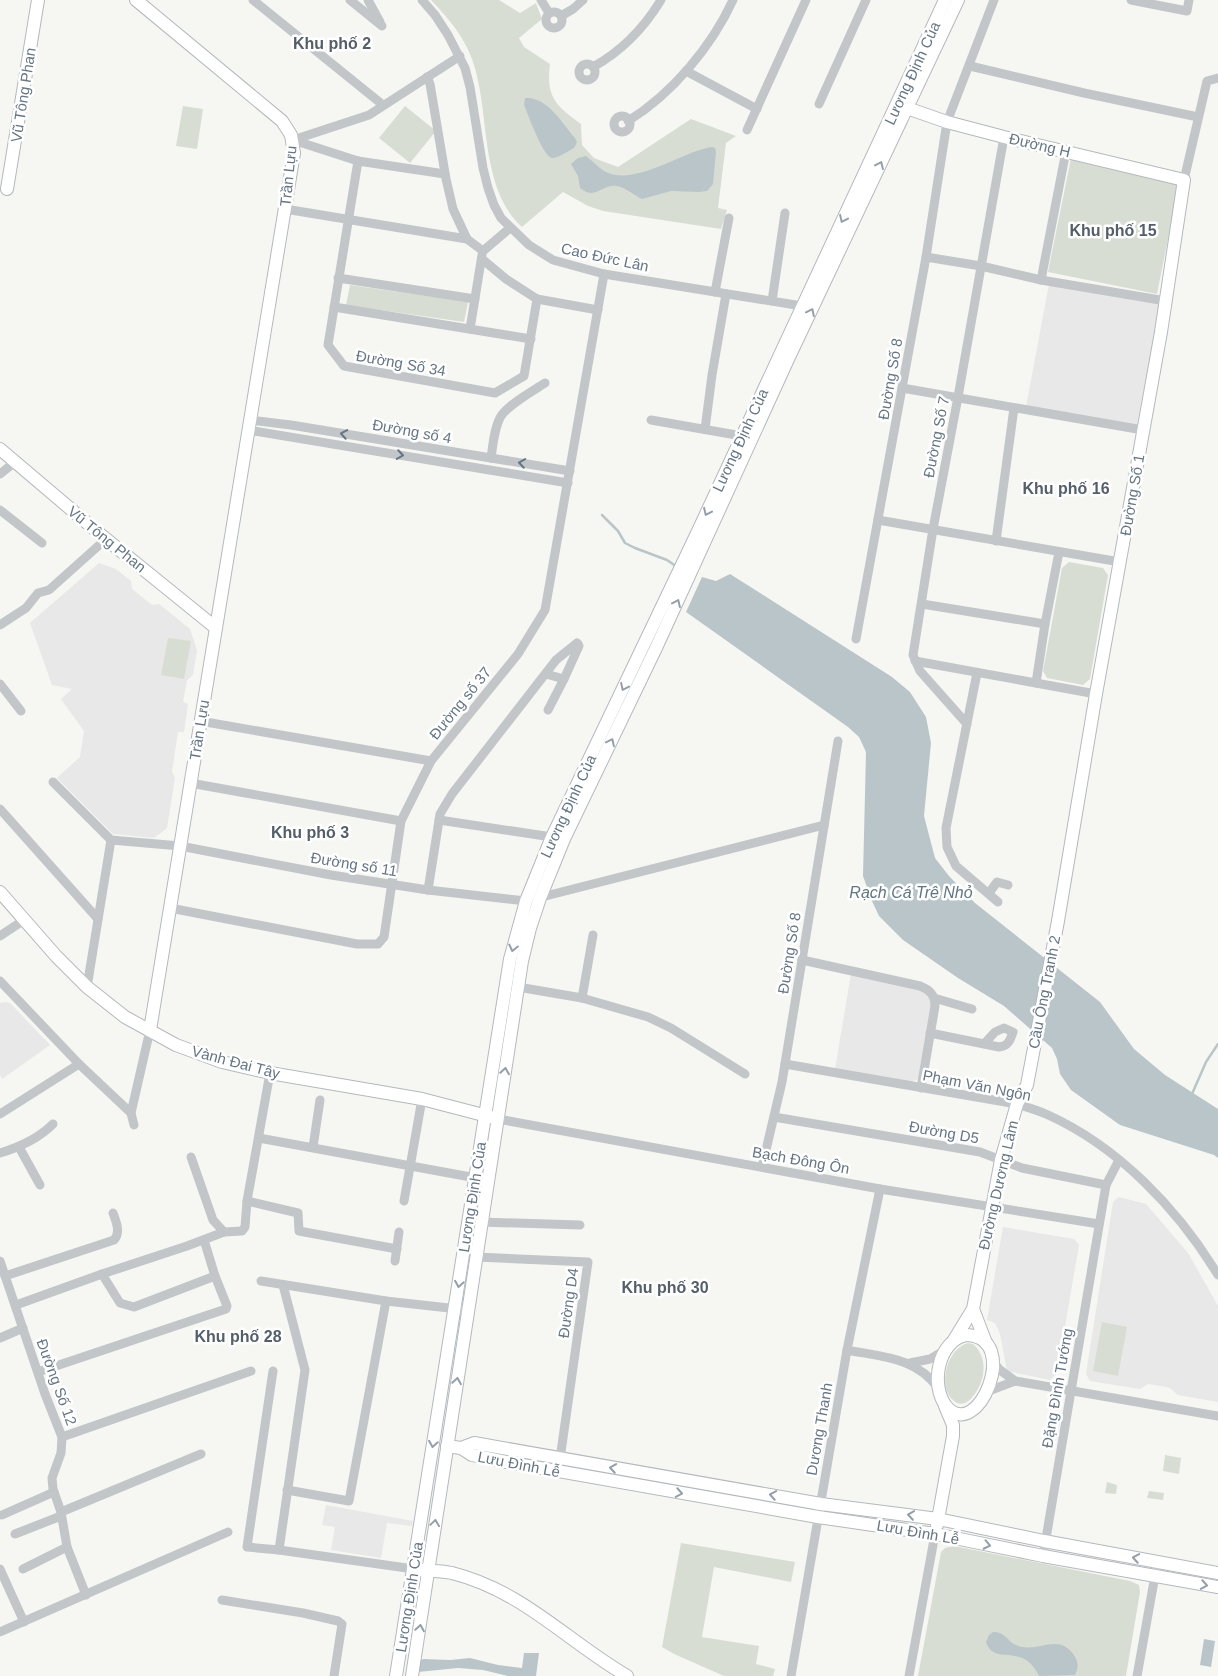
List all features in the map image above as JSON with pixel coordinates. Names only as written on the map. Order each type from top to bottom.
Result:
[{"type":"street","name":"Vũ Tông Phan","points":[[7,189],[38,0]]},
{"type":"street","name":"Trần Lựu","points":[[136,0],[277,117],[286,126],[293,140],[294,153],[150,1030]]},
{"type":"street","points":[[253,0],[383,105]]},
{"type":"street","points":[[350,0],[382,26],[368,0]]},
{"type":"street","name":"Cao Đức Lân","points":[[422,0],[434,15],[460,56],[470,87],[488,188],[501,218],[529,245],[553,260],[604,274],[802,306]]},
{"type":"street","points":[[541,0],[549,14]]},
{"type":"street","points":[[561,16],[574,9],[583,0]]},
{"type":"street","points":[[593,67],[619,50],[647,21],[661,0]]},
{"type":"street","points":[[628,121],[640,114],[686,71],[710,42],[733,0]]},
{"type":"street","points":[[748,130],[806,0]]},
{"type":"street","points":[[818,104],[866,0]]},
{"type":"street","name":"Lương Định Của","points":[[396,1676],[461,1309],[476,1257],[518,987],[530,928],[564,839],[650,645],[789,357],[902,107],[945,0]]},
{"type":"street","name":"Lương Định Của","points":[[704,530],[742,436],[802,306],[958,0]]},
{"type":"street","name":"Đường Số 8","points":[[856,639],[926,257],[947,122],[994,0]]},
{"type":"street","points":[[1131,0],[1187,11],[1189,0]]},
{"type":"street","points":[[557,12],[561,16],[561,23],[558,27],[552,28],[546,23],[546,18],[549,14],[557,12]]},
{"type":"street","points":[[293,140],[369,115],[460,56]]},
{"type":"street","points":[[970,66],[1198,117]]},
{"type":"street","points":[[686,71],[757,109]]},
{"type":"street","points":[[427,77],[430,84],[445,174],[453,209],[466,239],[506,279],[537,299],[598,310]]},
{"type":"street","name":"Đường Số 1","points":[[1058,921],[1096,694],[1166,301],[1184,180],[1207,81],[1218,78]]},
{"type":"street","name":"Đường H","points":[[902,107],[947,122],[1004,137],[1184,180]]},
{"type":"street","name":"Đường Số 7","points":[[915,661],[913,655],[933,529],[1004,137]]},
{"type":"street","points":[[293,140],[358,161],[445,174]]},
{"type":"street","points":[[1041,280],[1066,151]]},
{"type":"street","name":"Đường Số 34","points":[[358,161],[328,345],[344,366],[495,393],[524,376],[537,299]]},
{"type":"street","points":[[285,209],[466,239]]},
{"type":"street","points":[[772,301],[786,213]]},
{"type":"street","points":[[715,292],[729,218]]},
{"type":"street","points":[[470,329],[482,255],[510,228]]},
{"type":"street","points":[[926,257],[981,266],[1041,280],[1166,301]]},
{"type":"street","name":"Đường số 37","points":[[170,908],[357,944],[378,944],[384,937],[401,821],[430,761],[518,654],[545,610],[604,274]]},
{"type":"street","points":[[338,278],[475,299]]},
{"type":"street","points":[[706,429],[712,375],[726,294]]},
{"type":"street","points":[[334,307],[531,339]]},
{"type":"street","points":[[490,458],[501,415],[545,383]]},
{"type":"street","points":[[902,388],[1143,430]]},
{"type":"street","points":[[996,541],[1014,408]]},
{"type":"street","points":[[652,420],[742,436]]},
{"type":"street","name":"Đường số 4","points":[[249,425],[291,425],[570,471]]},
{"type":"street","name":"Đường số 4","points":[[249,425],[568,483]]},
{"type":"street","name":"Vũ Tông Phan","points":[[0,449],[106,539],[216,628]]},
{"type":"street","points":[[0,474],[15,462]]},
{"type":"street","points":[[0,510],[42,543]]},
{"type":"street","points":[[878,520],[1120,562]]},
{"type":"street","points":[[0,626],[26,608],[38,594],[49,590],[106,539]]},
{"type":"street","points":[[1036,683],[1059,552]]},
{"type":"street","points":[[922,604],[1045,624]]},
{"type":"street","points":[[428,890],[440,814],[452,794],[556,660],[577,643],[579,646],[548,710]]},
{"type":"street","name":"Lương Định Của","points":[[412,1676],[447,1446],[476,1178],[510,959],[526,901],[552,837],[650,645]]},
{"type":"street","points":[[915,661],[1096,694]]},
{"type":"street","points":[[915,661],[920,671],[967,724]]},
{"type":"street","points":[[977,673],[946,828],[947,847],[956,866],[998,902]]},
{"type":"street","points":[[546,674],[564,678]]},
{"type":"street","points":[[0,684],[21,711]]},
{"type":"street","points":[[200,721],[430,761]]},
{"type":"street","name":"Đường Số 8","points":[[762,1167],[785,1064],[838,742]]},
{"type":"street","points":[[53,782],[111,840],[180,846]]},
{"type":"street","points":[[190,783],[401,821]]},
{"type":"street","points":[[0,809],[98,919]]},
{"type":"street","points":[[439,820],[552,837]]},
{"type":"street","points":[[540,898],[824,825]]},
{"type":"street","points":[[87,987],[111,840]]},
{"type":"street","name":"Đường số 11","points":[[180,846],[331,875],[428,890],[526,901],[540,898]]},
{"type":"street","points":[[988,893],[997,882],[1008,885]]},
{"type":"street","name":"Vành Đai Tây","points":[[0,892],[87,987],[111,1007],[176,1045],[206,1058],[270,1073],[422,1099],[485,1114],[498,1119]]},
{"type":"street","points":[[0,936],[24,920]]},
{"type":"street","name":"Cầu Ông Tranh 2","points":[[1031,1064],[1058,921]]},
{"type":"street","points":[[582,998],[593,935]]},
{"type":"street","points":[[802,960],[920,986],[929,990],[934,998],[935,1006],[921,1088]]},
{"type":"street","points":[[0,981],[4,992],[132,1113]]},
{"type":"street","points":[[518,987],[582,998],[648,1017],[671,1028],[745,1074]]},
{"type":"street","points":[[934,998],[972,1009]]},
{"type":"street","points":[[134,1125],[132,1113],[150,1030]]},
{"type":"street","points":[[930,1033],[984,1044]]},
{"type":"street","points":[[0,1114],[79,1064]]},
{"type":"street","name":"Phạm Văn Ngôn","points":[[785,1064],[1017,1104],[1047,1114],[1101,1146],[1165,1202],[1194,1238],[1218,1275]]},
{"type":"street","name":"Đường Dương Lâm","points":[[950,1345],[973,1309],[1001,1160],[1017,1104],[1027,1085],[1031,1064]]},
{"type":"street","points":[[16,1305],[224,1232],[242,1231],[270,1073]]},
{"type":"street","points":[[404,1201],[422,1099]]},
{"type":"street","points":[[313,1148],[320,1100]]},
{"type":"street","name":"Đường D5","points":[[774,1117],[980,1152],[1022,1168],[1106,1185]]},
{"type":"street","name":"Bạch Đông Ôn","points":[[498,1119],[880,1189],[1099,1224]]},
{"type":"street","points":[[0,1154],[19,1147],[42,1134],[53,1124]]},
{"type":"street","points":[[259,1138],[476,1178]]},
{"type":"street","points":[[19,1147],[40,1184]]},
{"type":"street","points":[[191,1157],[213,1220],[224,1232]]},
{"type":"street","name":"Đặng Đình Tướng","points":[[1043,1556],[1106,1185],[1119,1160]]},
{"type":"street","name":"Dương Thanh","points":[[791,1676],[847,1350],[880,1189]]},
{"type":"street","points":[[247,1201],[298,1212],[299,1231],[396,1249]]},
{"type":"street","points":[[5,1276],[114,1240],[117,1237],[118,1229],[113,1212]]},
{"type":"street","points":[[481,1222],[580,1225]]},
{"type":"street","points":[[395,1261],[400,1232]]},
{"type":"street","points":[[38,1372],[226,1309],[227,1306],[204,1240]]},
{"type":"street","name":"Đường D4","points":[[476,1257],[588,1262],[560,1459]]},
{"type":"street","name":"Đường Số 12","points":[[0,1261],[62,1437],[61,1453],[52,1478],[54,1492],[68,1547],[86,1595]]},
{"type":"street","points":[[102,1274],[120,1303],[134,1307],[215,1276]]},
{"type":"street","points":[[261,1281],[386,1301],[461,1309]]},
{"type":"street","points":[[279,1550],[305,1370],[283,1285]]},
{"type":"street","points":[[287,1490],[349,1501],[386,1301]]},
{"type":"street","points":[[952,1436],[986,1392],[993,1372],[990,1353],[973,1309]]},
{"type":"street","points":[[0,1338],[23,1328]]},
{"type":"street","points":[[910,1363],[930,1359],[962,1336],[971,1335],[981,1339],[1000,1370],[1015,1381],[1218,1416]]},
{"type":"street","points":[[909,1676],[952,1436],[953,1425],[939,1388],[938,1372],[940,1363],[950,1345]]},
{"type":"street","points":[[847,1350],[910,1363],[924,1372],[939,1388]]},
{"type":"street","points":[[62,1437],[251,1371]]},
{"type":"street","points":[[273,1371],[247,1547],[451,1573],[502,1592],[550,1621],[611,1667],[627,1676]]},
{"type":"street","points":[[986,1392],[1015,1381]]},
{"type":"street","points":[[943,1401],[950,1410],[959,1414],[967,1413],[977,1406]]},
{"type":"street","name":"Lưu Đình Lễ","points":[[461,1448],[474,1443],[821,1504],[938,1519],[1044,1542],[1218,1573]]},
{"type":"street","points":[[447,1446],[461,1448]]},
{"type":"street","name":"Lưu Đình Lễ","points":[[461,1448],[472,1455],[501,1461],[818,1517],[935,1534],[1043,1556],[1218,1587]]},
{"type":"street","points":[[15,1534],[201,1454]]},
{"type":"street","points":[[2,1515],[54,1492]]},
{"type":"street","points":[[0,1632],[228,1532]]},
{"type":"street","points":[[23,1569],[68,1547]]},
{"type":"street","points":[[1137,1676],[1158,1562]]},
{"type":"street","points":[[0,1569],[24,1622]]},
{"type":"street","points":[[222,1600],[303,1613],[338,1621],[342,1624],[334,1676]]},
{"type":"shaded area","points":[[431,0],[499,0],[520,13],[536,3],[542,19],[519,38],[524,47],[550,64],[550,85],[554,99],[581,124],[582,145],[594,158],[618,167],[691,119],[736,136],[726,143],[718,208],[727,210],[721,229],[603,211],[588,206],[563,192],[522,227],[508,210],[498,191],[488,148],[478,80],[472,59],[454,27]]},
{"type":"shaded area","points":[[183,106],[203,109],[197,149],[176,146]]},
{"type":"shaded area","points":[[405,106],[436,131],[410,163],[379,138]]},
{"type":"shaded area","points":[[1071,158],[1179,183],[1157,294],[1048,272]]},
{"type":"shaded area","points":[[1049,284],[1158,302],[1160,306],[1137,424],[1132,428],[1026,407]]},
{"type":"shaded area","points":[[350,285],[468,302],[464,322],[346,305]]},
{"type":"shaded area","points":[[1069,562],[1103,568],[1108,575],[1090,679],[1083,685],[1047,678],[1043,671],[1062,568]]},
{"type":"shaded area","points":[[99,563],[116,569],[131,581],[132,589],[152,605],[159,604],[190,629],[197,650],[193,675],[187,680],[183,702],[188,704],[184,732],[178,732],[172,771],[175,778],[167,828],[154,838],[113,834],[57,778],[80,757],[84,731],[61,699],[72,689],[52,685],[30,623]]},
{"type":"shaded area","points":[[168,638],[191,641],[184,679],[161,675]]},
{"type":"shaded area","points":[[851,974],[927,992],[933,1003],[919,1078],[916,1080],[910,1082],[835,1069]]},
{"type":"shaded area","points":[[0,1003],[10,1003],[50,1045],[2,1079],[0,1075]]},
{"type":"shaded area","points":[[1119,1197],[1146,1204],[1188,1253],[1218,1306],[1218,1402],[1178,1395],[1170,1388],[1161,1386],[1148,1384],[1140,1389],[1090,1381],[1086,1374],[1113,1202]]},
{"type":"shaded area","points":[[1003,1227],[1074,1239],[1079,1245],[1057,1373],[1050,1380],[1007,1371],[1000,1334],[995,1323],[987,1320]]},
{"type":"shaded area","points":[[1102,1322],[1127,1327],[1118,1376],[1093,1371]]},
{"type":"shaded area","points":[[968,1343],[973,1344],[981,1354],[984,1370],[982,1380],[976,1392],[972,1398],[962,1404],[957,1403],[947,1392],[945,1375],[950,1359],[955,1352],[961,1346]]},
{"type":"shaded area","points":[[1165,1455],[1181,1458],[1179,1474],[1163,1471]]},
{"type":"shaded area","points":[[1107,1482],[1117,1485],[1116,1494],[1105,1493]]},
{"type":"shaded area","points":[[1149,1491],[1164,1493],[1163,1500],[1147,1498]]},
{"type":"shaded area","points":[[326,1505],[413,1521],[412,1526],[387,1523],[381,1558],[331,1550],[335,1527],[322,1525]]},
{"type":"shaded area","points":[[681,1543],[795,1562],[791,1582],[714,1567],[702,1637],[759,1646],[756,1664],[775,1669],[773,1676],[724,1676],[662,1647]]},
{"type":"shaded area","points":[[954,1546],[1130,1581],[1139,1585],[1140,1592],[1126,1676],[918,1676],[941,1552],[945,1548]]},
{"type":"water","points":[[525,98],[540,101],[553,112],[575,138],[577,142],[574,148],[556,157],[549,157],[541,144],[524,105]]},
{"type":"water","points":[[712,147],[715,148],[716,152],[713,184],[707,191],[671,191],[642,199],[617,186],[607,187],[594,193],[585,192],[580,188],[578,176],[571,164],[578,158],[586,156],[604,171],[616,175],[629,175],[658,167]]},
{"type":"water","name":"Rạch Cá Trê Nhỏ","points":[[730,574],[892,677],[910,692],[926,717],[931,743],[924,816],[935,858],[975,903],[1100,1002],[1134,1049],[1165,1075],[1218,1109],[1218,1158],[1214,1155],[1120,1125],[1071,1090],[1060,1074],[1057,1059],[1052,1048],[1004,1006],[958,978],[903,940],[879,916],[863,876],[866,752],[859,737],[848,727],[686,612],[702,577],[716,581]]},
{"type":"water","points":[[993,1632],[1000,1633],[1016,1645],[1024,1647],[1062,1645],[1069,1649],[1076,1659],[1078,1666],[1075,1675],[1039,1676],[1025,1659],[995,1653],[986,1642],[989,1635]]},
{"type":"water","points":[[1204,1639],[1215,1641],[1211,1667],[1200,1665]]},
{"type":"water","points":[[524,1653],[539,1653],[536,1676],[508,1676],[483,1670],[458,1668],[418,1672],[420,1660],[424,1659],[450,1660],[470,1658],[498,1665],[522,1668]]},
{"type":"waterway","name":"Rạch Cá Trê Nhỏ","points":[[602,515],[618,531],[625,543],[667,560],[677,567]]},
{"type":"waterway","points":[[1192,1094],[1206,1062],[1218,1044]]},
{"type":"district","name":"Khu phố 2","points":[[332,43]]},
{"type":"district","name":"Khu phố 15","points":[[1113,230]]},
{"type":"district","name":"Khu phố 16","points":[[1066,488]]},
{"type":"district","name":"Khu phố 3","points":[[310,832]]},
{"type":"district","name":"Khu phố 30","points":[[665,1287]]},
{"type":"district","name":"Khu phố 28","points":[[238,1336]]}]
